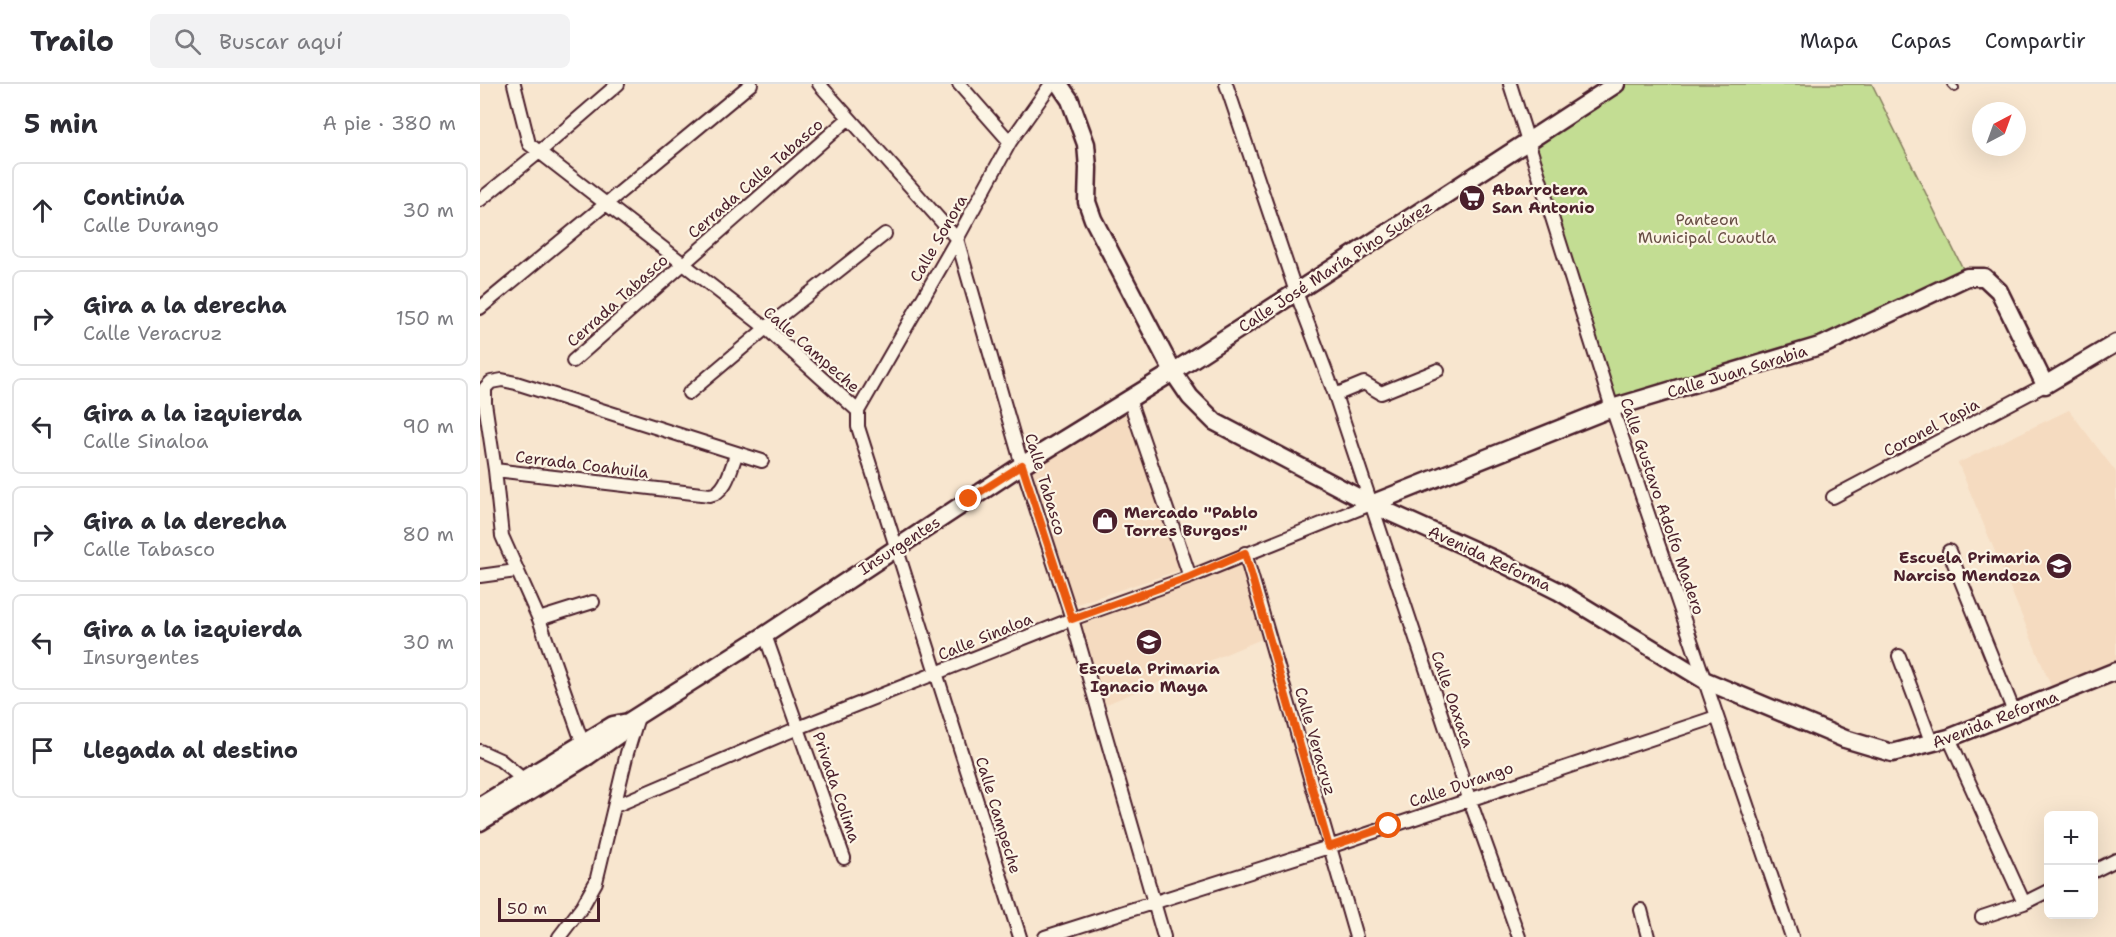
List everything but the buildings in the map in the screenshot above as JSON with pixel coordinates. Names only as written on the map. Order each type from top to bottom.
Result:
[{"type":"street","name":"Calle Campeche","points":[[514,84],[529,144],[538,153],[607,203],[766,328],[858,411],[858,427],[1020,937]]},
{"type":"street","points":[[480,200],[618,84]]},
{"type":"street","points":[[480,308],[751,84]]},
{"type":"street","name":"Calle Tabasco","points":[[819,84],[957,239],[1022,465],[1072,619],[1164,937]]},
{"type":"street","points":[[959,84],[1010,142]]},
{"type":"street","name":"Calle Sonora","points":[[858,411],[1010,142],[1051,84]]},
{"type":"street","name":"Avenida Reforma","points":[[1059,84],[1070,100],[1086,144],[1087,202],[1093,219],[1173,372],[1190,397],[1215,422],[1371,504],[1498,561],[1558,591],[1706,681],[1845,739],[1892,753],[1949,738],[2116,671]]},
{"type":"street","name":"Calle Oaxaca","points":[[1226,84],[1296,292],[1335,395],[1469,798],[1519,937]]},
{"type":"street","name":"Calle Gustavo Adolfo Madero","points":[[1510,84],[1612,408],[1706,681],[1790,936]]},
{"type":"street","name":"Calle José María Pino Suárez","points":[[1173,372],[1616,84]]},
{"type":"street","name":"Cerrada Calle Tabasco","points":[[683,263],[849,117]]},
{"type":"street","points":[[689,393],[766,328],[885,234]]},
{"type":"street","name":"Cerrada Tabasco","points":[[573,361],[683,263]]},
{"type":"street","name":"Calle Juan Sarabia","points":[[1371,504],[1612,408],[1823,345],[1967,277],[1984,277],[1999,291],[2045,386]]},
{"type":"street","points":[[2045,386],[2116,343]]},
{"type":"street","points":[[1335,395],[1364,383],[1381,393],[1438,370]]},
{"type":"street","name":"Insurgentes","points":[[482,812],[524,780],[618,735],[633,719],[765,635],[897,546],[1022,465],[1173,372]]},
{"type":"street","name":"Cerrada Coahuila","points":[[736,455],[717,495],[495,470],[484,403],[485,388],[491,382],[502,380],[516,383],[736,455],[762,461]]},
{"type":"street","name":"Coronel Tapia","points":[[1833,497],[2045,386]]},
{"type":"street","points":[[1129,399],[1190,577]]},
{"type":"street","points":[[495,470],[502,536],[539,620],[585,750]]},
{"type":"street","name":"Calle Sinaloa","points":[[615,806],[798,728],[1072,619],[1190,577],[1371,504]]},
{"type":"street","points":[[1949,551],[2014,712]]},
{"type":"street","name":"Calle Veracruz","points":[[1245,553],[1356,937]]},
{"type":"street","points":[[480,576],[516,571]]},
{"type":"street","points":[[539,620],[593,602]]},
{"type":"street","name":"Privada Colima","points":[[765,635],[844,858]]},
{"type":"street","points":[[1899,656],[1932,744]]},
{"type":"street","name":"Calle Durango","points":[[1046,937],[1329,847],[1469,798],[1716,717]]},
{"type":"street","points":[[559,937],[582,907],[596,882],[633,719]]},
{"type":"street","points":[[1949,738],[2024,903]]},
{"type":"street","name":"Insurgentes","points":[[482,812],[585,750]]},
{"type":"street","points":[[480,751],[500,760],[524,780]]},
{"type":"street","points":[[2098,869],[2116,860]]},
{"type":"street","points":[[1982,917],[2024,903],[2044,893]]},
{"type":"street","points":[[1641,910],[1648,937]]},
{"type":"shaded area","name":"Escuela Primaria Narciso Mendoza","points":[[2069,410],[2116,472],[2116,660],[2051,686],[1958,463]]},
{"type":"shaded area","name":"Mercado \"Pablo Torres Burgos\"","points":[[1125,411],[1180,570],[1074,605],[1030,472]]},
{"type":"shaded area","name":"Escuela Primaria Ignacio Maya","points":[[1241,562],[1264,638],[1102,706],[1079,626]]},
{"type":"green space","name":"Panteon Municipal Cuautla","points":[[1616,84],[1872,84],[1967,277],[1823,345],[1612,408],[1528,141]]},
{"type":"place","name":"Abarrotera San Antonio","points":[[1472,198]]},
{"type":"place","name":"Mercado \"Pablo Torres Burgos\"","points":[[1105,521]]},
{"type":"place","name":"Escuela Primaria Narciso Mendoza","points":[[2059,566]]},
{"type":"place","name":"Escuela Primaria Ignacio Maya","points":[[1149,642]]},
{"type":"route","points":[[969,499],[1022,465],[1072,619],[1190,577],[1245,553],[1329,847],[1389,826]]}]
